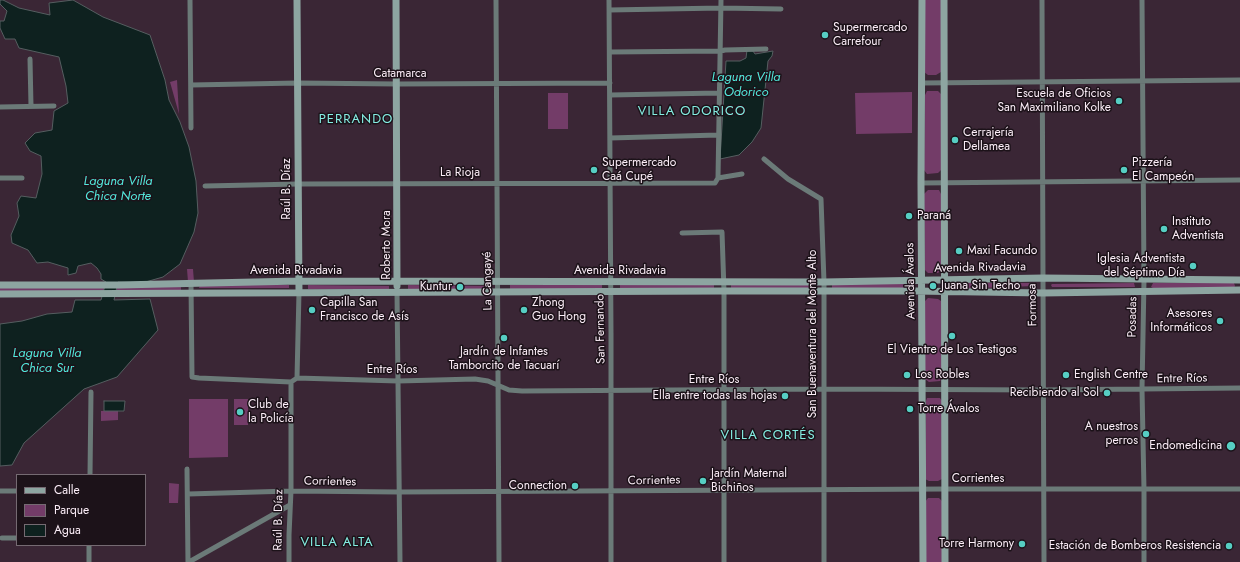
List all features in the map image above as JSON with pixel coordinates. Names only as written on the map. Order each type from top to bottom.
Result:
[{"type":"street","points":[[190,0],[191,128]]},
{"type":"street","name":"Raúl B. Díaz","points":[[297,0],[299,281],[297,378]]},
{"type":"street","name":"Roberto Mora","points":[[396,0],[398,84],[397,292],[400,562]]},
{"type":"street","name":"La Cangayé","points":[[496,0],[499,562]]},
{"type":"street","name":"San Fernando","points":[[609,0],[612,491],[611,562]]},
{"type":"street","points":[[721,0],[718,178],[742,174]]},
{"type":"street","name":"Avenida Ávalos","points":[[922,0],[922,562]]},
{"type":"street","points":[[944,0],[945,562]]},
{"type":"street","name":"Formosa","points":[[1042,0],[1044,562]]},
{"type":"street","name":"Posadas","points":[[1142,0],[1144,280],[1142,389],[1144,562]]},
{"type":"street","points":[[610,10],[721,8],[782,9]]},
{"type":"street","points":[[610,52],[766,49]]},
{"type":"street","points":[[30,59],[31,106]]},
{"type":"street","points":[[922,83],[1240,80]]},
{"type":"street","name":"Catamarca","points":[[191,85],[298,83],[610,83]]},
{"type":"street","points":[[610,95],[719,93]]},
{"type":"street","points":[[0,106],[54,106]]},
{"type":"street","points":[[610,138],[718,135]]},
{"type":"street","name":"San Buenaventura del Monte Alto","points":[[764,159],[788,179],[821,199],[824,282],[824,562]]},
{"type":"street","points":[[0,178],[22,178]]},
{"type":"street","name":"La Rioja","points":[[205,186],[398,183],[714,183],[718,178]]},
{"type":"street","points":[[921,183],[1240,180]]},
{"type":"street","points":[[682,233],[722,232],[724,282],[724,562]]},
{"type":"street","name":"Avenida Rivadavia","points":[[0,294],[97,292],[191,284],[299,281],[824,282],[1042,278],[1240,280]]},
{"type":"street","name":"Avenida Rivadavia","points":[[0,285],[100,284],[119,289],[191,293],[922,291],[1043,293],[1240,290]]},
{"type":"street","points":[[191,284],[192,377],[291,382],[297,378]]},
{"type":"street","name":"Entre Ríos","points":[[297,378],[398,381],[475,379],[488,381],[509,390],[522,391],[1240,388]]},
{"type":"street","name":"Raúl B. Díaz","points":[[289,562],[291,491],[291,382]]},
{"type":"street","points":[[90,474],[91,392]]},
{"type":"street","points":[[188,469],[188,562],[290,506]]},
{"type":"street","name":"Corrientes","points":[[188,494],[291,491],[399,492],[1240,489]]},
{"type":"street","points":[[0,491],[16,491]]},
{"type":"street","points":[[2,538],[16,538]]},
{"type":"street","points":[[89,546],[89,562]]},
{"type":"green space","points":[[924,0],[941,0],[941,72],[936,75],[928,75],[924,72]]},
{"type":"green space","points":[[177,80],[179,114],[170,82]]},
{"type":"green space","points":[[927,91],[938,91],[941,94],[941,170],[938,173],[927,174],[924,170],[925,95]]},
{"type":"green space","points":[[912,92],[912,133],[856,134],[855,93]]},
{"type":"green space","points":[[548,93],[568,93],[568,129],[548,129]]},
{"type":"green space","points":[[928,190],[939,190],[941,194],[942,269],[938,273],[928,273],[925,270],[924,194]]},
{"type":"green space","points":[[187,269],[193,269],[194,282],[188,282]]},
{"type":"green space","points":[[912,283],[912,289],[832,288],[832,284]]},
{"type":"green space","points":[[954,283],[1033,283],[1034,286],[954,289],[952,286]]},
{"type":"green space","points":[[1134,283],[1135,287],[1052,287],[1051,285],[1052,284]]},
{"type":"green space","points":[[1153,283],[1234,283],[1235,286],[1234,288],[1153,288],[1151,287]]},
{"type":"green space","points":[[813,284],[813,288],[731,288],[731,285]]},
{"type":"green space","points":[[200,285],[289,285],[289,288],[199,288]]},
{"type":"green space","points":[[308,285],[389,286],[389,289],[308,289]]},
{"type":"green space","points":[[408,285],[489,286],[489,289],[408,289]]},
{"type":"green space","points":[[510,285],[602,285],[602,289],[510,290]]},
{"type":"green space","points":[[620,285],[714,285],[714,288],[620,289]]},
{"type":"green space","points":[[181,286],[181,290],[0,292],[0,288]]},
{"type":"green space","points":[[928,298],[938,299],[941,301],[943,377],[940,381],[929,382],[925,379],[925,301]]},
{"type":"green space","points":[[927,398],[940,398],[942,401],[942,479],[938,481],[929,481],[925,479]]},
{"type":"green space","points":[[189,399],[228,399],[228,457],[189,458]]},
{"type":"green space","points":[[234,399],[248,399],[248,425],[234,425]]},
{"type":"green space","points":[[101,411],[118,411],[118,420],[101,421]]},
{"type":"green space","points":[[169,483],[179,484],[178,503],[169,503]]},
{"type":"green space","points":[[928,498],[939,498],[942,501],[943,562],[925,562],[925,502]]},
{"type":"water","name":"Laguna Villa Chica Norte","points":[[0,0],[19,8],[50,15],[49,3],[73,0],[103,17],[150,35],[165,80],[169,100],[180,122],[189,147],[196,181],[198,213],[194,232],[180,264],[163,277],[142,283],[118,282],[114,300],[150,299],[158,330],[117,377],[84,389],[24,443],[12,465],[0,466],[0,324],[22,321],[47,314],[72,312],[75,300],[101,300],[106,282],[101,279],[101,274],[91,263],[78,266],[76,273],[68,275],[68,268],[48,262],[37,263],[28,250],[12,243],[11,235],[19,216],[17,203],[21,196],[36,198],[42,174],[41,156],[30,151],[25,143],[35,133],[52,130],[54,111],[68,103],[66,86],[59,57],[19,48],[15,39],[5,39],[0,28],[0,21],[4,21],[7,11],[0,4]]},
{"type":"water","name":"Laguna Villa Odorico","points":[[747,50],[753,51],[755,54],[773,51],[772,56],[768,61],[761,128],[752,142],[739,155],[720,159],[726,61],[740,61],[746,58]]},
{"type":"water","points":[[104,401],[125,401],[124,411],[104,411]]},
{"type":"place","name":"Supermercado Carrefour","points":[[825,35]]},
{"type":"place","name":"Escuela de Oficios San Maximiliano Kolke","points":[[1119,101]]},
{"type":"place","name":"Cerrajería Dellamea","points":[[955,140]]},
{"type":"place","name":"Supermercado Caá Cupé","points":[[594,170]]},
{"type":"place","name":"Pizzería El Campeón","points":[[1124,170]]},
{"type":"place","name":"Paraná","points":[[909,216]]},
{"type":"place","name":"Instituto Adventista","points":[[1164,229]]},
{"type":"place","name":"Maxi Facundo","points":[[959,251]]},
{"type":"place","name":"Iglesia Adventista del Séptimo Día","points":[[1193,266]]},
{"type":"place","name":"Juana Sin Techo","points":[[933,286]]},
{"type":"place","name":"Kuntur","points":[[460,287]]},
{"type":"place","name":"Capilla San Francisco de Asís","points":[[312,310]]},
{"type":"place","name":"Zhong Guo Hong","points":[[524,310]]},
{"type":"place","name":"Asesores Informáticos","points":[[1220,321]]},
{"type":"place","name":"El Vientre de Los Testigos","points":[[952,336]]},
{"type":"place","name":"Jardín de Infantes Tamborcito de Tacuarí","points":[[504,338]]},
{"type":"place","name":"Los Robles","points":[[907,375]]},
{"type":"place","name":"English Centre","points":[[1066,375]]},
{"type":"place","name":"Recibiendo al Sol","points":[[1107,393]]},
{"type":"place","name":"Ella entre todas las hojas","points":[[785,396]]},
{"type":"place","name":"Torre Ávalos","points":[[910,409]]},
{"type":"place","name":"Club de la Policía","points":[[240,412]]},
{"type":"place","name":"A nuestros perros","points":[[1146,434]]},
{"type":"place","name":"Endomedicina","points":[[1231,446]]},
{"type":"place","name":"Jardín Maternal Bichiños","points":[[703,481]]},
{"type":"place","name":"Connection","points":[[575,486]]},
{"type":"place","name":"Torre Harmony","points":[[1022,544]]},
{"type":"place","name":"Estación de Bomberos Resistencia","points":[[1229,546]]},
{"type":"district","name":"VILLA ODORICO","points":[[692,112]]},
{"type":"district","name":"PERRANDO","points":[[356,120]]},
{"type":"district","name":"VILLA CORTÉS","points":[[768,436]]},
{"type":"district","name":"VILLA ALTA","points":[[337,543]]},
{"type":"water label","name":"Laguna Villa Chica Sur","points":[[47,362]]}]
